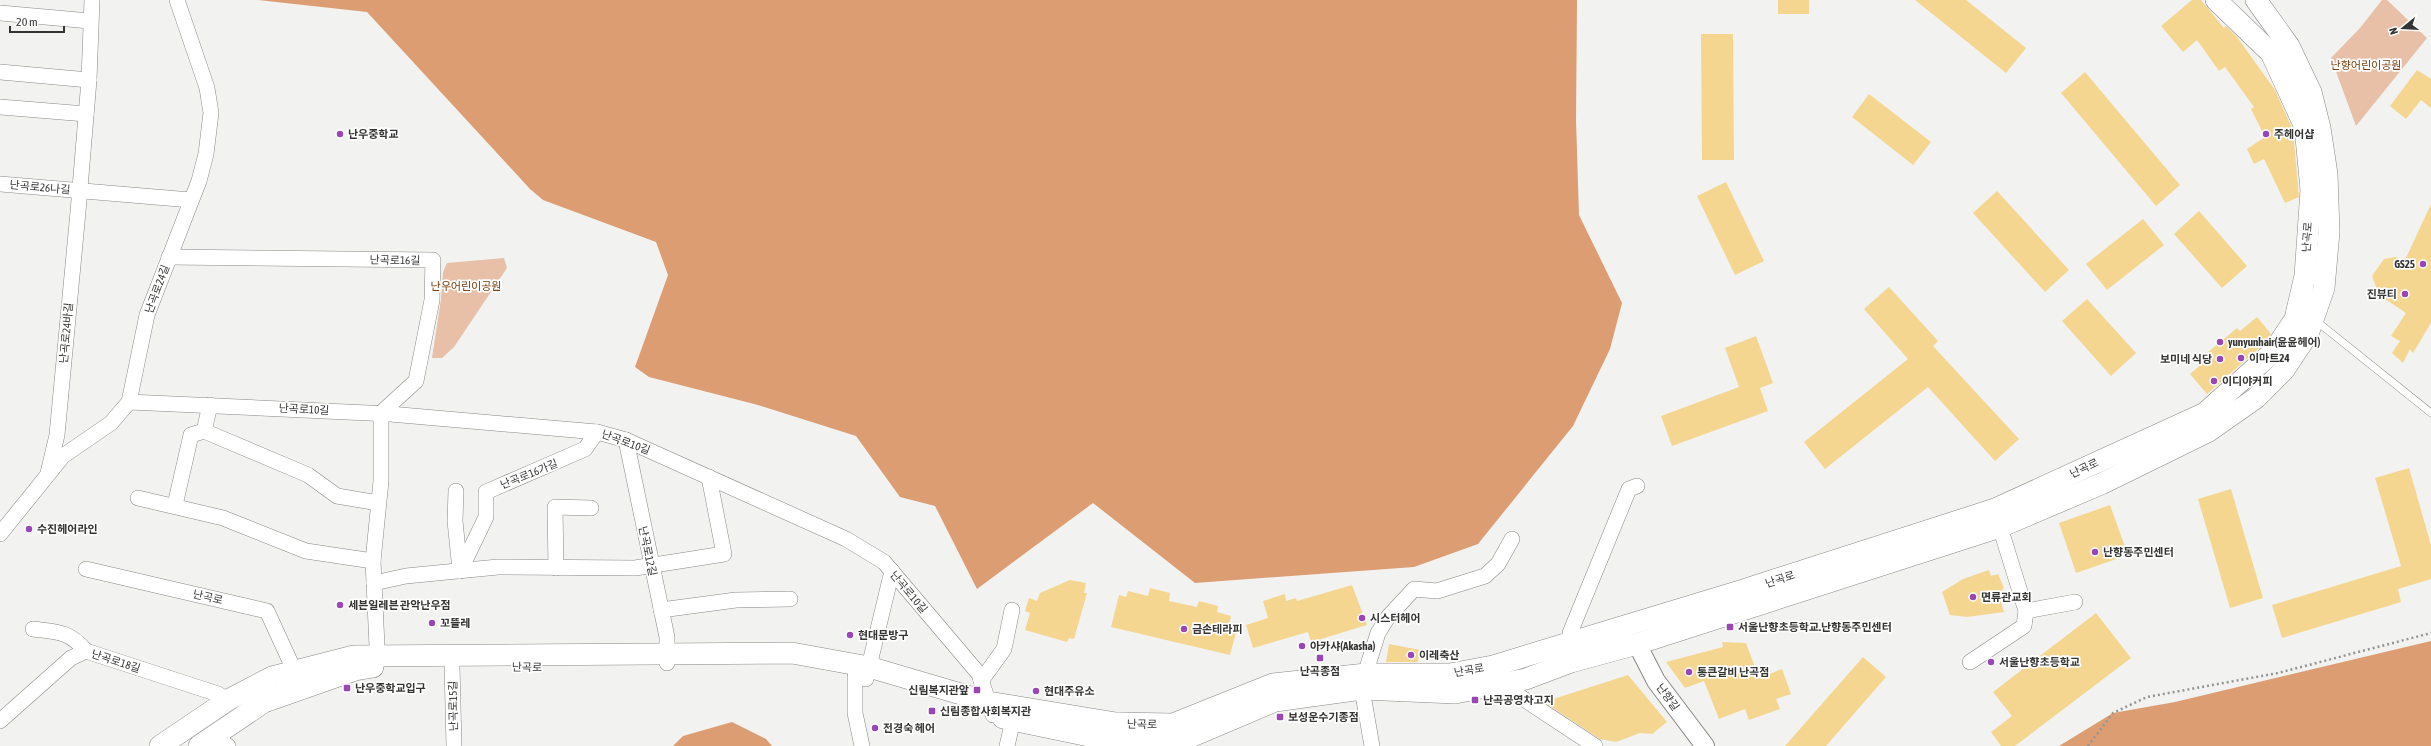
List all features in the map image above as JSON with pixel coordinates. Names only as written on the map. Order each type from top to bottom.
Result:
[{"type":"main road","name":"난곡로","points":[[990,709],[1013,720],[1118,742],[1176,744],[1274,701],[1364,681],[1455,693],[1526,679],[1570,652],[1740,592],[1995,509],[2205,413],[2273,352],[2295,319],[2305,276],[2311,190],[2305,127],[2271,53],[2216,0]]},
{"type":"main road","name":"난곡로","points":[[214,743],[264,702],[355,670],[375,661],[482,657],[667,658],[794,666],[864,674],[886,682],[990,709],[1116,723],[1173,724],[1273,684],[1364,681],[1450,674],[1570,652],[1637,644],[2000,527],[2101,484],[2209,431],[2256,398],[2284,370],[2308,334],[2324,288],[2329,232],[2327,174],[2320,128],[2311,92],[2290,46],[2256,0]]},
{"type":"main road","name":"난곡로","points":[[160,746],[228,700],[272,677],[294,670],[354,656],[375,661],[452,666],[543,668],[667,658]]},
{"type":"street","name":"난곡로24바길","points":[[48,474],[56,435],[80,191],[89,80],[90,21],[92,0]]},
{"type":"street","name":"난곡로24길","points":[[0,534],[63,456],[111,424],[129,402],[138,352],[148,315],[199,181],[206,154],[211,113],[207,88],[177,0]]},
{"type":"street","points":[[0,13],[90,21]]},
{"type":"street","points":[[0,72],[89,80]]},
{"type":"street","points":[[0,107],[86,114]]},
{"type":"street","name":"난곡로26나길","points":[[0,184],[80,191]]},
{"type":"street","points":[[80,191],[191,200]]},
{"type":"street","name":"난곡로16길","points":[[169,257],[433,260],[432,300],[416,381],[381,413]]},
{"type":"street","name":"난곡로10길","points":[[129,402],[381,413],[597,432],[626,440],[846,539],[884,562],[978,674],[990,709]]},
{"type":"street","points":[[204,431],[210,405]]},
{"type":"street","points":[[375,661],[373,561],[378,503],[381,413]]},
{"type":"street","points":[[175,506],[191,435],[204,431],[308,475],[337,496],[378,503]]},
{"type":"street","name":"난곡로16가길","points":[[460,571],[486,517],[486,492],[585,449],[597,432]]},
{"type":"street","name":"난곡로12길","points":[[626,440],[667,637],[667,658]]},
{"type":"street","points":[[374,583],[406,576],[498,567],[617,569],[651,566],[724,554],[709,477]]},
{"type":"street","points":[[1570,652],[1570,633],[1629,489],[1637,486]]},
{"type":"street","points":[[456,491],[455,521],[460,571]]},
{"type":"street","points":[[138,498],[223,518],[306,550],[373,561]]},
{"type":"street","points":[[556,568],[555,507],[591,508]]},
{"type":"street","points":[[1970,662],[2024,626],[2026,611],[2000,527]]},
{"type":"street","points":[[1372,746],[1364,681],[1378,633],[1404,598],[1414,589],[1437,591],[1485,576],[1498,564],[1512,539]]},
{"type":"street","name":"난곡로","points":[[86,569],[266,611],[294,670]]},
{"type":"street","points":[[862,746],[855,714],[864,674],[892,571]]},
{"type":"street","points":[[661,610],[736,600],[790,599]]},
{"type":"street","points":[[2026,611],[2075,602]]},
{"type":"street","points":[[981,681],[1004,649],[1012,610]]},
{"type":"street","points":[[33,629],[60,633],[76,639],[86,651]]},
{"type":"street","name":"난향길","points":[[1637,644],[1656,681],[1705,746]]},
{"type":"street","name":"난곡로18길","points":[[0,721],[72,658],[86,651],[218,694],[228,700]]},
{"type":"street","name":"난곡로15길","points":[[452,666],[454,746]]},
{"type":"street","points":[[1501,684],[1595,746]]},
{"type":"street","points":[[1007,746],[1013,720]]},
{"type":"lane","points":[[2313,318],[2431,413]]},
{"type":"path","points":[[2088,746],[2113,713],[2146,697],[2278,673],[2431,633]]},
{"type":"green space","name":"난향어린이공원","points":[[2382,0],[2387,0],[2427,38],[2356,126],[2331,58],[2360,28]]},
{"type":"green space","name":"난우어린이공원","points":[[504,258],[507,268],[454,347],[442,358],[432,358],[441,299],[443,272],[447,263]]},
{"type":"shaded area","points":[[258,0],[1577,0],[1576,120],[1579,215],[1622,303],[1610,349],[1573,426],[1478,544],[1414,567],[1195,583],[1093,503],[977,589],[935,506],[900,497],[856,436],[758,405],[649,377],[635,367],[668,275],[656,242],[543,200],[530,189],[367,12]]},
{"type":"shaded area","points":[[2431,641],[2431,746],[2059,746],[2113,713],[2175,702]]},
{"type":"shaded area","points":[[732,722],[766,739],[772,746],[673,746],[683,736]]},
{"type":"building","points":[[1778,0],[1809,0],[1809,14],[1778,14]]},
{"type":"building","points":[[1915,0],[1966,0],[2026,48],[2006,73]]},
{"type":"building","points":[[2192,0],[2201,0],[2224,28],[2226,26],[2237,37],[2275,90],[2293,130],[2299,197],[2285,203],[2264,159],[2254,164],[2247,149],[2265,137],[2251,109],[2254,107],[2225,67],[2219,71],[2197,40],[2183,52],[2161,26]]},
{"type":"building","points":[[1701,34],[1733,34],[1734,160],[1702,160]]},
{"type":"building","points":[[2417,70],[2431,79],[2431,108],[2421,100],[2406,119],[2390,106]]},
{"type":"building","points":[[2085,72],[2180,185],[2156,206],[2061,93]]},
{"type":"building","points":[[1869,94],[1931,142],[1913,165],[1852,117]]},
{"type":"building","points":[[1726,182],[1764,261],[1735,275],[1697,196]]},
{"type":"building","points":[[1997,191],[2069,270],[2045,292],[1973,213]]},
{"type":"building","points":[[2431,204],[2431,323],[2413,353],[2410,349],[2403,363],[2392,353],[2400,341],[2391,336],[2406,313],[2379,295],[2372,276],[2384,259],[2395,257],[2405,260]]},
{"type":"building","points":[[2199,211],[2247,266],[2222,288],[2174,234]]},
{"type":"building","points":[[2143,219],[2164,245],[2107,290],[2086,264]]},
{"type":"building","points":[[1889,287],[1938,341],[1933,346],[2019,439],[1995,461],[1928,387],[1825,469],[1804,442],[1908,359],[1864,309]]},
{"type":"building","points":[[2087,299],[2136,353],[2111,376],[2062,321]]},
{"type":"building","points":[[2257,317],[2271,334],[2264,344],[2207,394],[2190,374],[2210,357],[2207,353],[2237,328],[2240,331]]},
{"type":"building","points":[[1756,336],[1773,383],[1760,388],[1768,411],[1672,446],[1661,416],[1739,387],[1725,348]]},
{"type":"building","points":[[2409,468],[2431,545],[2431,579],[2398,589],[2401,602],[2282,638],[2272,605],[2401,566],[2375,478]]},
{"type":"building","points":[[2231,489],[2263,598],[2230,608],[2198,499]]},
{"type":"building","points":[[2110,505],[2128,555],[2076,573],[2059,523]]},
{"type":"building","points":[[1989,570],[1991,576],[1998,574],[2004,588],[2002,590],[2005,600],[2001,602],[2004,612],[1967,617],[1950,615],[1942,592],[1963,579]]},
{"type":"building","points":[[1070,580],[1086,583],[1084,593],[1087,593],[1074,639],[1069,638],[1067,642],[1025,630],[1030,613],[1025,611],[1029,598],[1037,601],[1040,593]]},
{"type":"building","points":[[1352,585],[1367,625],[1311,642],[1308,632],[1253,648],[1246,625],[1268,618],[1263,601],[1285,594],[1286,601],[1296,598],[1297,601]]},
{"type":"building","points":[[1150,588],[1170,593],[1169,601],[1197,607],[1199,601],[1218,606],[1217,612],[1231,616],[1228,631],[1237,628],[1230,655],[1111,627],[1119,595],[1126,597],[1128,591],[1148,596]]},
{"type":"building","points":[[2096,613],[2131,658],[2015,746],[2001,746],[1991,732],[2012,716],[1993,692]]},
{"type":"building","points":[[1722,642],[1746,643],[1759,678],[1782,669],[1791,694],[1776,699],[1780,709],[1749,720],[1745,709],[1719,719],[1704,681],[1685,688],[1666,662],[1723,647]]},
{"type":"building","points":[[1389,644],[1420,650],[1418,662],[1386,662]]},
{"type":"building","points":[[1863,657],[1886,677],[1826,746],[1785,746]]},
{"type":"building","points":[[1628,675],[1667,722],[1652,734],[1640,733],[1616,742],[1600,739],[1544,702]]},
{"type":"place","name":"난우중학교","points":[[340,134]]},
{"type":"place","name":"주헤어샵","points":[[2266,134]]},
{"type":"place","name":"GS25","points":[[2423,264]]},
{"type":"place","name":"진뷰티","points":[[2405,294]]},
{"type":"place","name":"yunyunhair(윤윤헤어)","points":[[2220,342]]},
{"type":"place","name":"이마트24","points":[[2241,358]]},
{"type":"place","name":"보미네 식당","points":[[2220,359]]},
{"type":"place","name":"이디야커피","points":[[2214,381]]},
{"type":"place","name":"수진헤어라인","points":[[29,529]]},
{"type":"place","name":"난향동주민센터","points":[[2095,552]]},
{"type":"place","name":"면류관교회","points":[[1973,597]]},
{"type":"place","name":"세븐일레븐 관악난우점","points":[[340,605]]},
{"type":"place","name":"시스터헤어","points":[[1362,618]]},
{"type":"place","name":"꼬뜰레","points":[[432,623]]},
{"type":"place","name":"서울난향초등학교.난향동주민센터","points":[[1730,627]]},
{"type":"place","name":"금손테라피","points":[[1184,629]]},
{"type":"place","name":"현대문방구","points":[[850,635]]},
{"type":"place","name":"아카샤(Akasha)","points":[[1302,646]]},
{"type":"place","name":"이레축산","points":[[1411,655]]},
{"type":"place","name":"난곡종점","points":[[1320,658]]},
{"type":"place","name":"서울난향초등학교","points":[[1991,662]]},
{"type":"place","name":"통큰갈비 난곡점","points":[[1689,672]]},
{"type":"place","name":"난우중학교입구","points":[[347,688]]},
{"type":"place","name":"신림복지관앞","points":[[977,690]]},
{"type":"place","name":"현대주유소","points":[[1036,691]]},
{"type":"place","name":"난곡공영차고지","points":[[1475,700]]},
{"type":"place","name":"신림종합사회복지관","points":[[932,711]]},
{"type":"place","name":"보성운수기종점","points":[[1280,717]]},
{"type":"place","name":"전경숙 헤어","points":[[875,728]]}]
